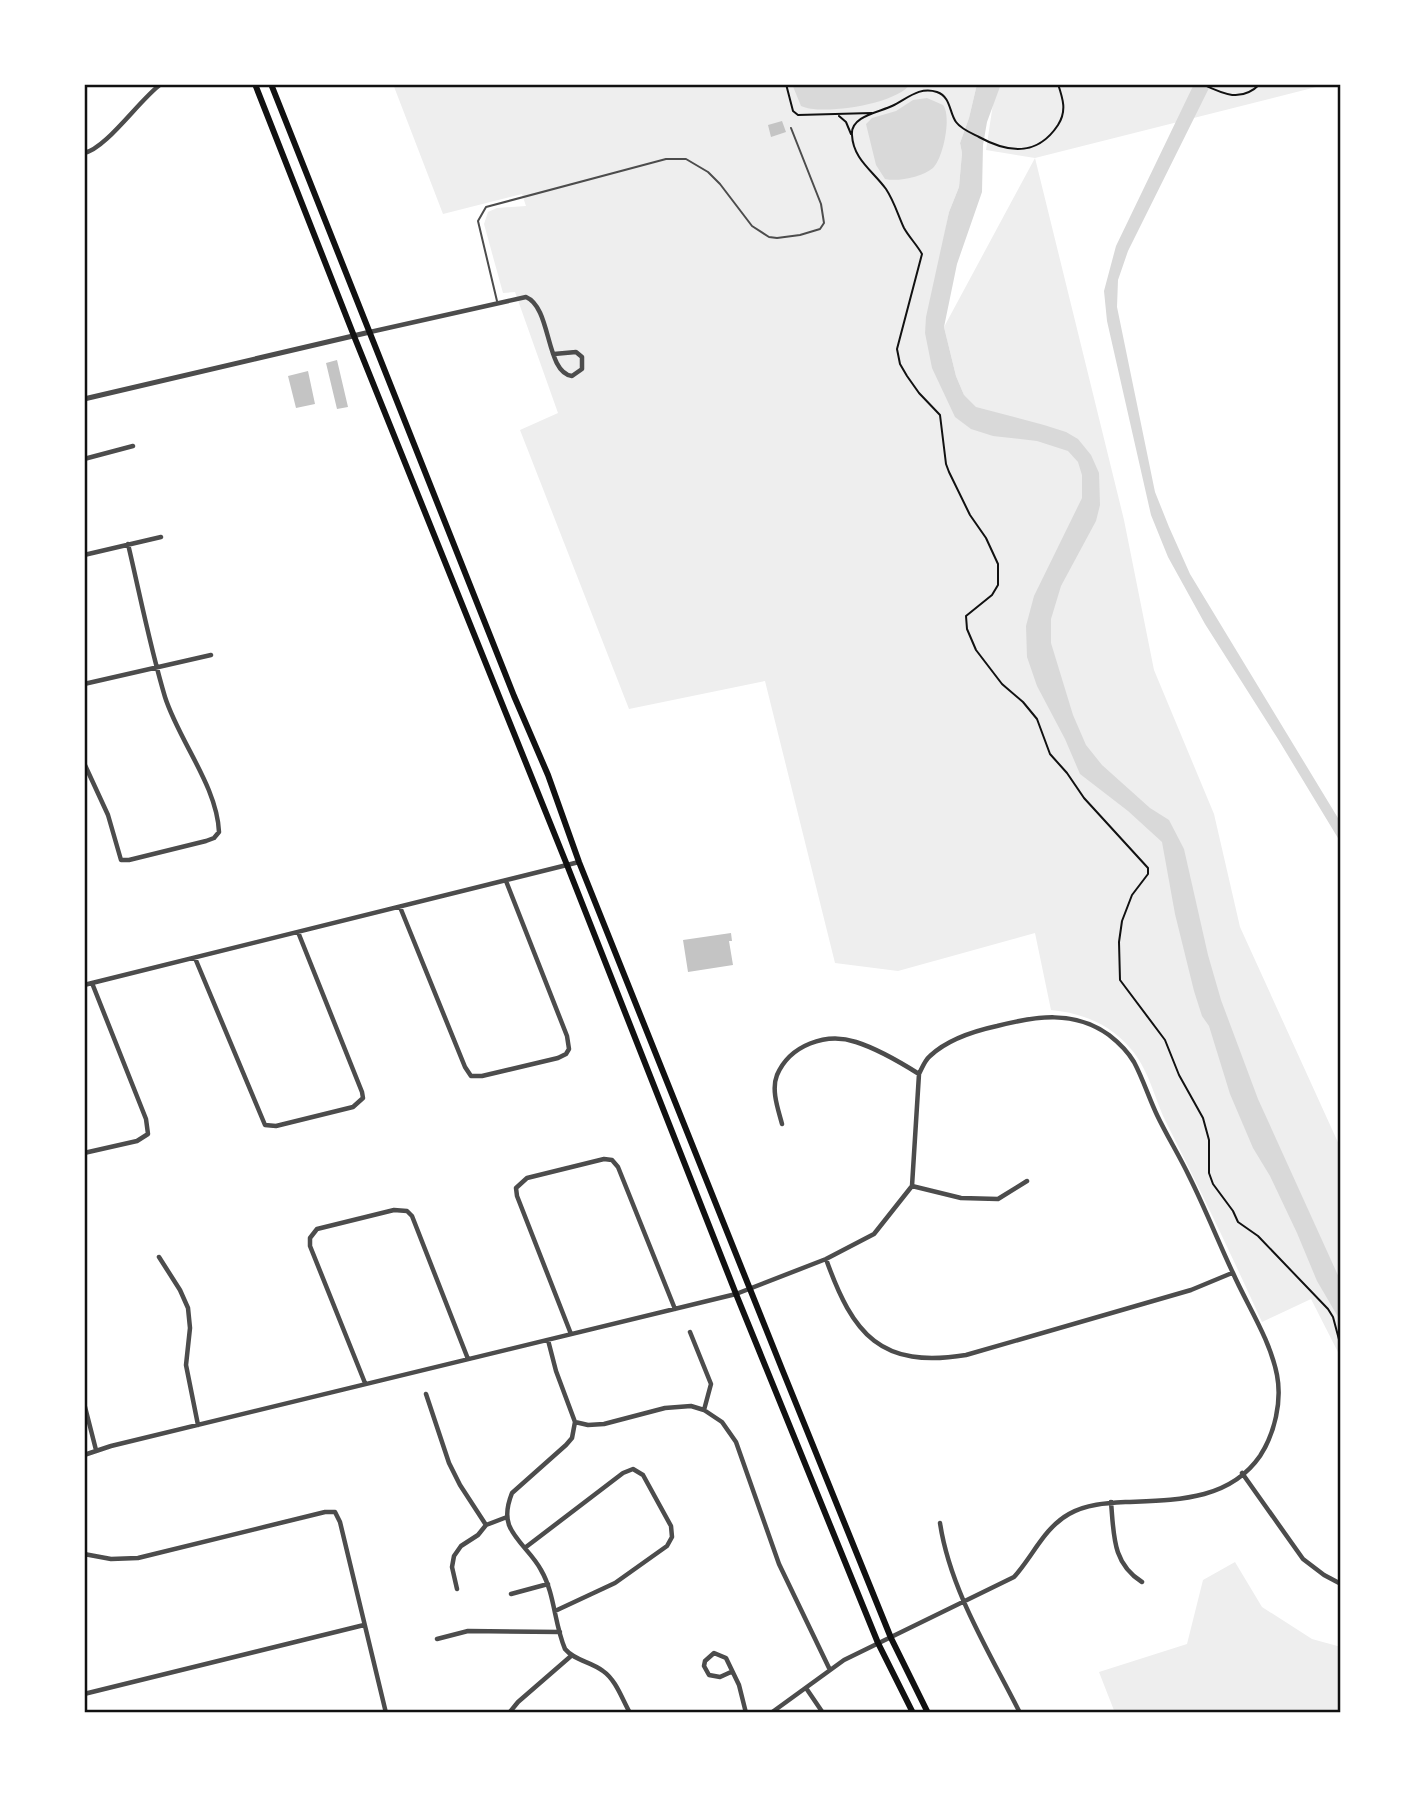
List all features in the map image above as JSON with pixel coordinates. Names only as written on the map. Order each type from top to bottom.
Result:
[{"type":"main road","points":[[255,84],[736,1294],[878,1643],[913,1713]]},
{"type":"main road","points":[[271,84],[749,1289],[891,1638],[928,1713]]},
{"type":"street","points":[[84,153],[91,152],[108,137],[161,84]]},
{"type":"street","points":[[84,399],[517,297],[526,297],[537,305],[554,354],[564,374],[572,376],[582,369],[582,357],[576,352],[554,354]]},
{"type":"street","points":[[84,459],[133,446]]},
{"type":"street","points":[[84,555],[161,537]]},
{"type":"street","points":[[84,763],[108,815],[121,860],[206,841],[219,832],[214,806],[166,699],[128,544]]},
{"type":"street","points":[[84,684],[211,655]]},
{"type":"street","points":[[539,798],[555,795]]},
{"type":"street","points":[[84,985],[579,862]]},
{"type":"street","points":[[400,907],[471,1076],[477,1078],[558,1058],[569,1049],[567,1037],[506,880]]},
{"type":"street","points":[[195,958],[265,1125],[276,1126],[353,1107],[363,1098],[362,1092],[298,932]]},
{"type":"street","points":[[603,956],[616,954]]},
{"type":"street","points":[[84,1153],[137,1141],[148,1134],[146,1119],[92,983]]},
{"type":"street","points":[[84,1455],[365,1383],[736,1294],[826,1259],[874,1234],[912,1186],[919,1074],[929,1056],[974,1031],[1023,1020],[1053,1016],[1074,1019],[1101,1031],[1117,1042],[1133,1060],[1267,1346],[1277,1375],[1278,1407],[1275,1424],[1260,1455],[1226,1487],[1203,1496],[1111,1502],[1070,1513],[1042,1537],[1029,1560],[1014,1577],[878,1643],[830,1670],[771,1713]]},
{"type":"street","points":[[782,1124],[775,1088],[777,1075],[800,1049],[814,1041],[855,1041],[919,1074]]},
{"type":"street","points":[[571,1334],[516,1188],[527,1178],[604,1159],[612,1160],[618,1167],[675,1309]]},
{"type":"street","points":[[912,1186],[961,1199],[998,1199],[1027,1181]]},
{"type":"street","points":[[365,1383],[310,1246],[310,1238],[319,1228],[394,1210],[407,1211],[411,1216],[468,1359]]},
{"type":"street","points":[[159,1256],[188,1308],[190,1328],[186,1365],[198,1425]]},
{"type":"street","points":[[826,1259],[837,1292],[852,1319],[871,1338],[886,1350],[907,1357],[937,1360],[979,1351],[1191,1290],[1233,1273]]},
{"type":"street","points":[[690,1332],[711,1384],[704,1410]]},
{"type":"street","points":[[548,1340],[575,1422],[572,1438],[512,1493],[508,1504],[510,1527],[535,1558],[548,1584],[565,1649],[571,1656],[602,1670],[615,1685],[630,1713]]},
{"type":"street","points":[[426,1394],[449,1463],[486,1525]]},
{"type":"street","points":[[84,1403],[96,1450]]},
{"type":"street","points":[[575,1422],[604,1424],[691,1406],[704,1410],[722,1422],[736,1442],[779,1564],[830,1670]]},
{"type":"street","points":[[526,1547],[623,1473],[633,1469],[643,1475],[671,1525],[672,1537],[667,1546],[615,1583],[555,1611]]},
{"type":"street","points":[[1242,1473],[1303,1559],[1341,1584]]},
{"type":"street","points":[[1111,1502],[1121,1562],[1130,1574],[1142,1582]]},
{"type":"street","points":[[84,1553],[111,1559],[138,1558],[325,1512],[335,1513],[340,1522],[386,1713]]},
{"type":"street","points":[[457,1589],[452,1567],[454,1556],[461,1546],[478,1535],[486,1525],[508,1517]]},
{"type":"street","points":[[940,1522],[943,1546],[964,1601],[1020,1713]]},
{"type":"street","points":[[511,1594],[548,1584]]},
{"type":"street","points":[[84,1694],[364,1625]]},
{"type":"street","points":[[437,1639],[468,1631],[560,1632]]},
{"type":"street","points":[[731,1672],[714,1677],[706,1672],[705,1661],[713,1653],[723,1655],[728,1661],[739,1685],[746,1713]]},
{"type":"street","points":[[509,1713],[571,1656]]},
{"type":"street","points":[[806,1688],[823,1713]]},
{"type":"lane","points":[[497,302],[478,221],[486,207],[666,159],[686,159],[708,172],[760,233],[777,238],[820,229],[824,223],[821,204],[791,128]]},
{"type":"path","points":[[786,84],[795,114],[873,113]]},
{"type":"path","points":[[852,135],[856,124],[873,113],[920,92],[930,91],[942,95],[961,128],[1002,148],[1017,150],[1033,146],[1053,132],[1064,112],[1058,84]]},
{"type":"path","points":[[1202,84],[1227,96],[1242,95],[1253,91],[1260,84]]},
{"type":"path","points":[[838,115],[846,122],[863,164],[886,189],[907,233],[922,254],[897,357],[919,393],[940,415],[946,464],[970,515],[986,538],[998,564],[998,585],[992,594],[966,616],[967,629],[976,650],[994,674],[1037,719],[1050,754],[1084,798],[1148,868],[1148,874],[1132,895],[1124,915],[1119,942],[1120,980],[1165,1040],[1179,1075],[1203,1118],[1209,1140],[1209,1173],[1213,1184],[1238,1222],[1258,1236],[1328,1308],[1341,1347]]},
{"type":"shaded area","points":[[393,84],[977,84],[960,143],[962,153],[959,187],[949,212],[925,333],[964,395],[956,376],[944,327],[1035,158],[1124,520],[1154,670],[1214,814],[1240,927],[1341,1149],[1341,1358],[1311,1299],[1262,1322],[1165,1120],[1142,1064],[1114,1032],[1104,1026],[1084,1017],[1051,1010],[1035,933],[898,971],[835,963],[765,681],[629,709],[520,430],[558,413],[515,292],[503,293],[484,224],[488,212],[497,208],[526,206],[522,194],[443,214]]},
{"type":"shaded area","points":[[792,84],[910,84],[903,91],[876,102],[825,110],[801,106]]},
{"type":"shaded area","points":[[977,84],[1001,84],[987,122],[983,145],[982,192],[957,264],[944,327],[956,376],[964,395],[976,407],[1044,425],[1078,439],[1091,455],[1099,473],[1100,505],[1096,521],[1061,586],[1051,619],[1051,643],[1073,715],[1086,745],[1102,765],[1150,808],[1169,820],[1184,849],[1221,1000],[1258,1099],[1341,1282],[1341,1322],[1317,1281],[1297,1233],[1270,1176],[1253,1148],[1230,1094],[1209,1026],[1202,1016],[1194,991],[1175,914],[1162,842],[1128,811],[1080,774],[1037,686],[1027,657],[1026,626],[1034,596],[1082,498],[1082,475],[1078,462],[1068,451],[1037,441],[993,436],[971,429],[955,417],[932,368],[925,333],[926,317],[949,212],[959,187],[962,153],[960,143]]},
{"type":"shaded area","points":[[996,84],[1328,84],[1035,158],[986,150]]},
{"type":"shaded area","points":[[1194,84],[1211,84],[1128,251],[1118,280],[1117,307],[1155,492],[1169,527],[1190,574],[1341,823],[1341,843],[1205,624],[1168,557],[1151,515],[1107,321],[1104,291],[1116,246]]},
{"type":"shaded area","points":[[927,98],[943,105],[946,110],[945,137],[937,163],[928,171],[910,178],[885,179],[876,165],[866,124],[872,118],[896,111],[913,100]]},
{"type":"shaded area","points":[[1235,1562],[1262,1607],[1312,1639],[1341,1647],[1341,1713],[1115,1713],[1099,1672],[1187,1644],[1203,1580]]},
{"type":"building","points":[[782,121],[786,132],[771,137],[768,125]]},
{"type":"building","points":[[337,360],[348,407],[337,409],[326,363]]},
{"type":"building","points":[[308,371],[315,404],[296,408],[288,376]]},
{"type":"building","points":[[731,933],[732,941],[729,941],[733,965],[688,972],[683,940]]}]
